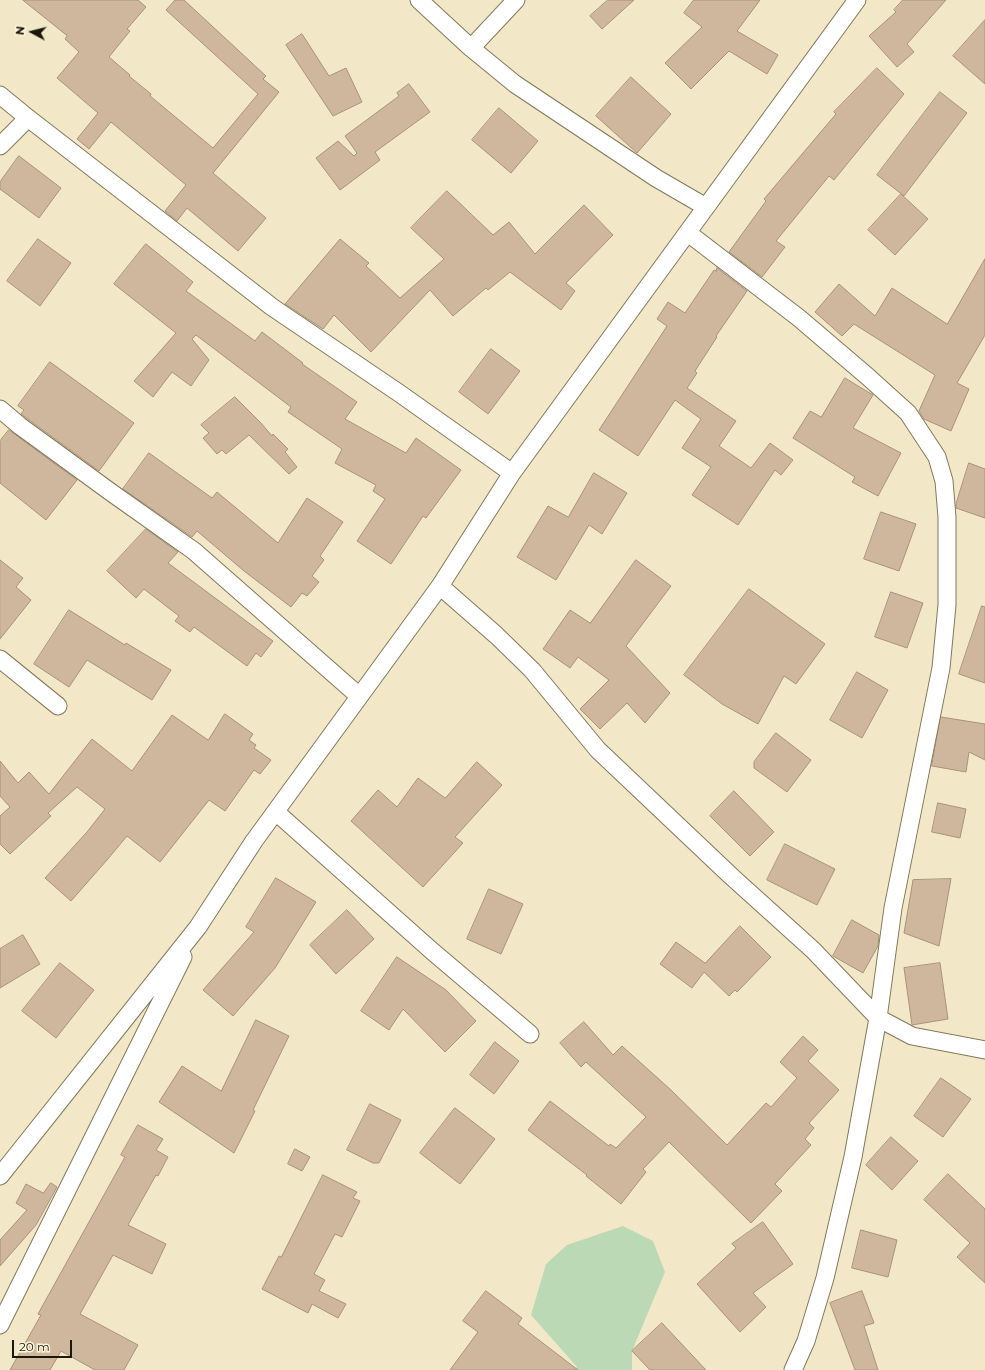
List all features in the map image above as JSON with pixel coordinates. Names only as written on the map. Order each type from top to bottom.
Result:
[{"type":"street","points":[[419,0],[471,48],[515,84],[656,178],[706,208]]},
{"type":"street","points":[[471,48],[516,0]]},
{"type":"street","points":[[0,1176],[198,927],[254,841],[440,586],[512,473],[857,0]]},
{"type":"street","points":[[0,94],[28,118],[272,307],[399,393],[512,473]]},
{"type":"street","points":[[0,146],[28,118]]},
{"type":"street","points":[[688,233],[799,318],[908,413],[937,457],[944,481],[947,517],[947,605],[941,668],[893,908],[878,1018],[853,1157],[825,1278],[806,1341],[793,1370]]},
{"type":"street","points":[[0,409],[20,426],[194,551],[359,696]]},
{"type":"street","points":[[440,586],[496,635],[532,670],[598,750],[730,876],[813,950],[878,1018],[912,1036],[985,1050]]},
{"type":"street","points":[[0,659],[58,706]]},
{"type":"street","points":[[276,812],[432,950],[530,1034]]},
{"type":"street","points":[[0,1325],[198,927]]},
{"type":"green space","points":[[623,1226],[653,1241],[665,1272],[632,1351],[632,1370],[575,1370],[577,1367],[531,1315],[546,1264],[567,1245]]},
{"type":"building","points":[[23,0],[138,0],[146,7],[127,29],[130,31],[109,57],[151,94],[150,96],[213,148],[258,94],[166,10],[175,0],[184,0],[266,76],[263,79],[279,92],[213,173],[266,218],[238,251],[187,208],[177,221],[165,211],[186,185],[111,122],[89,149],[77,139],[98,113],[57,78],[79,52],[65,39],[67,36]]},
{"type":"building","points":[[608,0],[634,0],[602,29],[590,16]]},
{"type":"building","points":[[694,0],[760,0],[737,31],[778,55],[767,74],[729,51],[691,89],[665,63],[702,27],[684,13]]},
{"type":"building","points":[[903,0],[946,0],[907,44],[914,52],[897,67],[869,36],[896,12],[894,10]]},
{"type":"building","points":[[985,20],[985,84],[953,56]]},
{"type":"building","points":[[302,34],[329,76],[346,68],[362,102],[333,116],[286,45]]},
{"type":"building","points":[[877,68],[904,94],[834,180],[829,176],[776,241],[785,247],[762,277],[729,252],[766,201],[764,199],[836,114],[834,112]]},
{"type":"building","points":[[631,77],[671,114],[637,153],[596,116]]},
{"type":"building","points":[[409,84],[430,112],[375,152],[380,160],[340,190],[316,158],[338,141],[354,156],[357,153],[345,136],[399,96],[397,93]]},
{"type":"building","points":[[940,92],[967,113],[904,196],[877,175]]},
{"type":"building","points":[[499,108],[538,141],[511,173],[472,140]]},
{"type":"building","points":[[19,156],[61,188],[39,218],[0,189],[0,182]]},
{"type":"building","points":[[447,191],[493,235],[509,222],[535,254],[584,205],[613,235],[566,283],[575,291],[561,310],[510,272],[488,290],[486,288],[453,316],[430,290],[371,352],[334,315],[323,329],[285,304],[340,239],[369,263],[366,266],[400,298],[444,259],[411,228]]},
{"type":"building","points":[[901,194],[928,219],[895,255],[868,230]]},
{"type":"building","points":[[38,239],[71,263],[40,306],[7,281]]},
{"type":"building","points":[[146,244],[193,282],[186,291],[255,341],[262,332],[303,363],[302,364],[357,402],[345,419],[406,453],[416,438],[461,470],[426,518],[423,516],[391,564],[357,541],[385,499],[373,491],[376,485],[335,463],[342,449],[288,412],[291,407],[196,335],[192,339],[209,360],[191,386],[172,372],[153,397],[134,381],[176,333],[114,284]]},
{"type":"building","points":[[985,259],[985,335],[957,383],[969,389],[951,431],[924,419],[919,411],[935,375],[854,324],[842,336],[815,312],[839,284],[875,316],[892,288],[947,324]]},
{"type":"building","points":[[717,268],[747,291],[716,336],[717,337],[695,371],[697,373],[687,388],[736,421],[719,446],[751,468],[770,443],[793,460],[781,475],[775,470],[738,525],[692,495],[711,467],[682,448],[701,419],[675,400],[638,456],[599,430],[667,326],[657,319],[668,302],[685,313],[714,270],[716,271]]},
{"type":"building","points":[[491,349],[520,371],[488,414],[459,392]]},
{"type":"building","points":[[50,362],[134,423],[99,471],[21,414],[24,410],[18,406]]},
{"type":"building","points":[[845,378],[873,395],[853,428],[901,453],[878,496],[852,482],[855,477],[793,438],[810,411],[821,417]]},
{"type":"building","points":[[235,397],[272,436],[273,434],[288,449],[285,452],[297,467],[289,474],[249,435],[226,454],[222,450],[217,454],[203,438],[209,433],[201,425]]},
{"type":"building","points":[[9,430],[77,480],[46,520],[0,483],[0,441]]},
{"type":"building","points":[[149,453],[212,498],[217,492],[278,543],[307,498],[343,522],[320,556],[324,560],[312,576],[319,582],[307,596],[302,593],[291,607],[244,571],[197,531],[192,537],[123,489]]},
{"type":"building","points":[[969,463],[985,469],[985,518],[956,508]]},
{"type":"building","points":[[594,473],[627,493],[602,534],[589,525],[556,580],[517,557],[548,506],[568,517]]},
{"type":"building","points":[[881,512],[916,524],[899,571],[864,559]]},
{"type":"building","points":[[146,529],[178,552],[168,563],[273,641],[261,657],[256,653],[247,666],[194,627],[190,632],[175,621],[179,616],[144,589],[136,598],[107,571]]},
{"type":"building","points":[[0,560],[23,578],[16,587],[31,600],[0,639]]},
{"type":"building","points":[[636,560],[671,586],[626,646],[670,693],[645,723],[627,703],[600,729],[580,709],[609,680],[578,657],[570,668],[543,649],[570,610],[590,623]]},
{"type":"building","points":[[749,589],[825,644],[796,684],[784,676],[758,724],[722,704],[684,675]]},
{"type":"building","points":[[891,592],[923,603],[907,648],[875,637]]},
{"type":"building","points":[[982,606],[985,607],[985,683],[959,674]]},
{"type":"building","points":[[69,610],[125,645],[126,643],[171,670],[152,700],[87,660],[69,687],[34,664]]},
{"type":"building","points":[[857,672],[888,690],[862,738],[830,720]]},
{"type":"building","points":[[225,714],[253,734],[249,740],[256,745],[254,748],[271,760],[260,774],[254,770],[225,811],[209,800],[160,862],[127,836],[71,901],[45,878],[87,832],[105,809],[77,787],[48,813],[51,816],[10,854],[0,844],[0,816],[10,807],[0,796],[0,761],[18,783],[29,772],[49,794],[92,739],[132,771],[172,715],[208,740]]},
{"type":"building","points":[[941,717],[985,724],[985,760],[969,752],[966,772],[932,766]]},
{"type":"building","points":[[776,733],[811,760],[787,792],[754,768],[754,762]]},
{"type":"building","points":[[477,762],[502,785],[455,837],[463,843],[423,887],[351,821],[378,790],[397,807],[418,778],[445,798]]},
{"type":"building","points":[[734,791],[774,832],[750,856],[710,816]]},
{"type":"building","points":[[938,803],[966,809],[960,838],[932,832]]},
{"type":"building","points":[[785,844],[835,869],[817,905],[767,880]]},
{"type":"building","points":[[276,878],[316,902],[275,968],[233,1016],[203,990],[254,932],[246,927]]},
{"type":"building","points":[[951,879],[939,946],[904,933],[913,880]]},
{"type":"building","points":[[489,889],[523,904],[501,954],[467,939]]},
{"type":"building","points":[[347,910],[374,939],[336,974],[310,945]]},
{"type":"building","points":[[852,920],[879,935],[878,946],[863,973],[833,956]]},
{"type":"building","points":[[740,926],[771,957],[737,992],[735,990],[729,996],[704,972],[692,988],[660,964],[676,942],[705,963]]},
{"type":"building","points":[[23,935],[40,964],[0,988],[0,949]]},
{"type":"building","points":[[397,957],[446,990],[476,1021],[445,1052],[403,1009],[389,1030],[361,1011]]},
{"type":"building","points":[[60,963],[94,990],[56,1038],[22,1011]]},
{"type":"building","points":[[940,963],[948,1019],[912,1025],[904,968]]},
{"type":"building","points":[[256,1020],[289,1036],[234,1153],[159,1102],[182,1066],[221,1091]]},
{"type":"building","points":[[584,1022],[613,1055],[622,1046],[671,1090],[727,1145],[766,1103],[771,1107],[797,1078],[780,1062],[803,1036],[818,1050],[808,1061],[839,1090],[809,1123],[814,1128],[805,1139],[811,1145],[775,1184],[782,1191],[751,1223],[669,1142],[643,1169],[646,1172],[621,1204],[586,1176],[587,1175],[528,1130],[550,1101],[609,1146],[610,1144],[616,1148],[646,1117],[586,1062],[581,1067],[560,1043]]},
{"type":"building","points":[[495,1042],[519,1061],[494,1094],[470,1075]]},
{"type":"building","points":[[941,1078],[971,1099],[943,1137],[914,1116]]},
{"type":"building","points":[[370,1104],[401,1120],[379,1163],[373,1163],[347,1150]]},
{"type":"building","points":[[455,1108],[495,1139],[460,1184],[420,1153]]},
{"type":"building","points":[[138,1125],[163,1139],[156,1150],[168,1157],[158,1176],[156,1175],[128,1225],[166,1244],[152,1274],[113,1255],[80,1314],[138,1345],[124,1370],[95,1370],[61,1351],[50,1370],[10,1370],[41,1315],[38,1314],[125,1157],[121,1155]]},
{"type":"building","points":[[891,1137],[918,1161],[892,1190],[866,1165]]},
{"type":"building","points":[[295,1149],[310,1157],[302,1171],[288,1164]]},
{"type":"building","points":[[948,1174],[985,1209],[985,1283],[957,1257],[970,1243],[924,1200]]},
{"type":"building","points":[[323,1175],[357,1192],[353,1198],[360,1201],[342,1237],[335,1234],[314,1274],[325,1280],[319,1291],[346,1304],[338,1318],[312,1304],[308,1313],[262,1289],[279,1256],[281,1257]]},
{"type":"building","points":[[51,1183],[57,1187],[36,1225],[0,1266],[0,1240],[27,1210],[16,1203],[26,1184],[43,1193]]},
{"type":"building","points":[[763,1222],[793,1264],[753,1293],[766,1307],[740,1332],[697,1284],[736,1248],[732,1244]]},
{"type":"building","points":[[861,1230],[897,1240],[888,1277],[852,1268]]},
{"type":"building","points":[[486,1291],[522,1318],[518,1324],[578,1370],[450,1370],[478,1332],[463,1321]]},
{"type":"building","points":[[862,1291],[874,1323],[864,1326],[878,1370],[855,1370],[830,1303]]},
{"type":"building","points":[[662,1323],[706,1370],[650,1370],[632,1351]]}]
